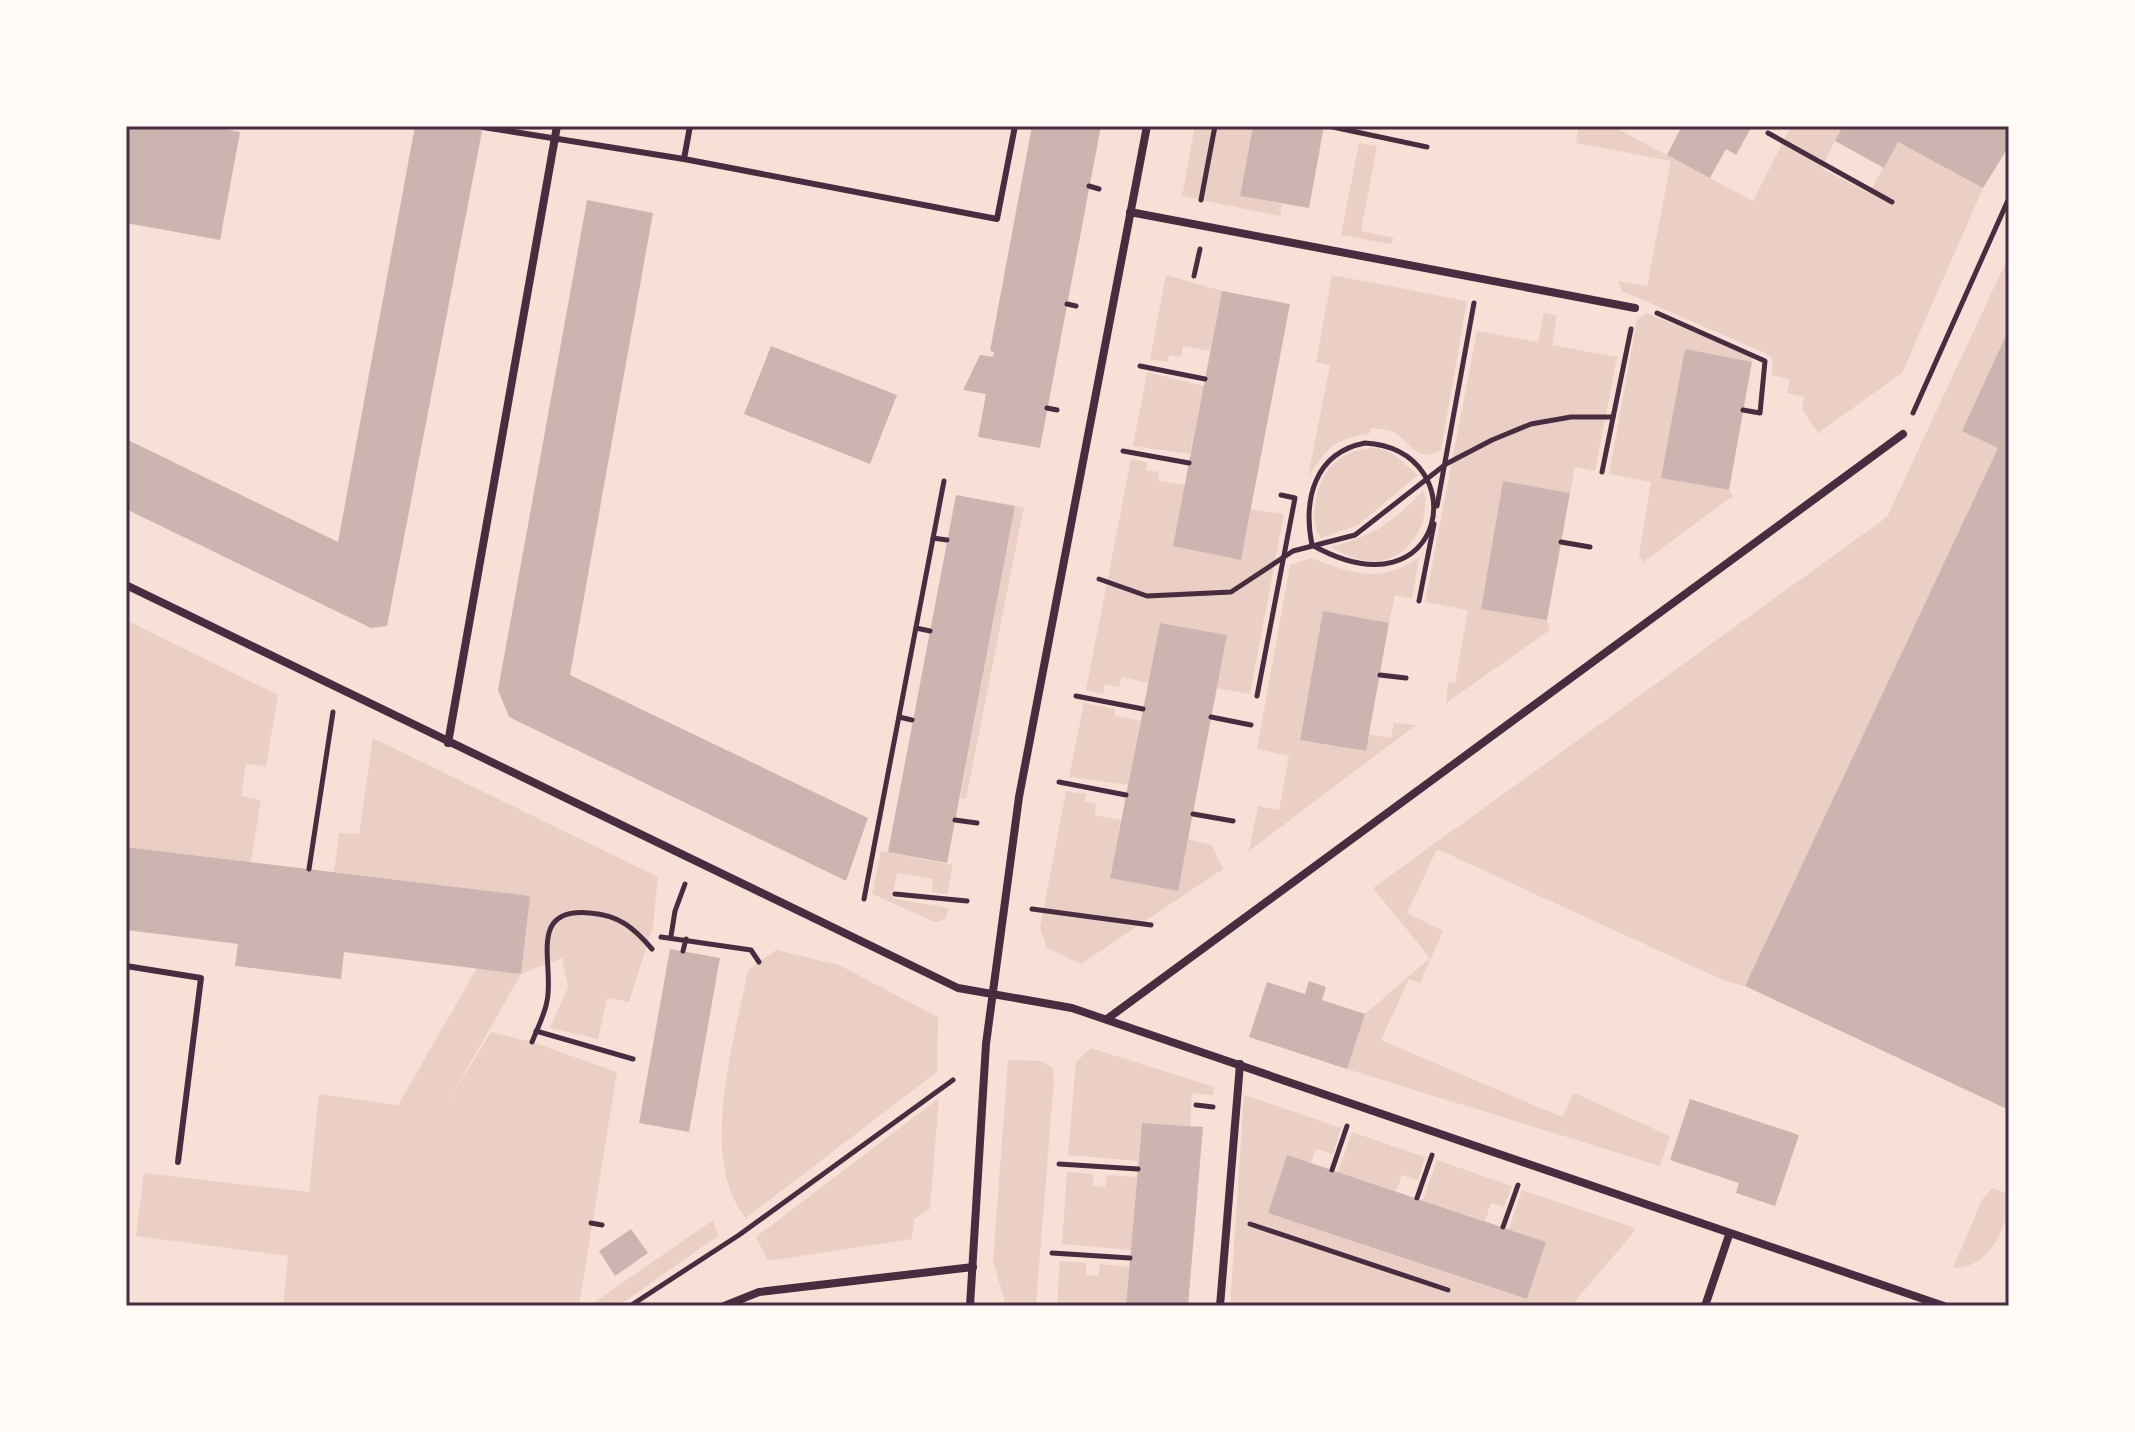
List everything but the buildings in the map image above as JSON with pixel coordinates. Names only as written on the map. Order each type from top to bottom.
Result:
[{"type":"street","points":[[448,743],[557,126]]},
{"type":"street","points":[[970,1306],[992,995],[1019,797],[1147,126]]},
{"type":"street","points":[[1130,212],[1635,308]]},
{"type":"street","points":[[1107,1019],[1903,434]]},
{"type":"street","points":[[126,585],[855,941],[958,988],[1072,1008],[1107,1019],[1729,1235],[1944,1306]]},
{"type":"street","points":[[1220,1306],[1240,1064]]},
{"type":"street","points":[[1705,1306],[1729,1235]]},
{"type":"street","points":[[724,1306],[759,1292],[973,1267]]},
{"type":"lane","points":[[684,159],[690,126]]},
{"type":"lane","points":[[483,127],[554,141],[684,159],[997,219],[1015,126]]},
{"type":"lane","points":[[126,966],[201,978],[178,1162]]},
{"type":"path","points":[[1197,225],[1215,126]]},
{"type":"path","points":[[1328,126],[1427,147]]},
{"type":"path","points":[[1768,133],[1892,202]]},
{"type":"path","points":[[1089,186],[1099,189]]},
{"type":"path","points":[[1903,434],[2009,198]]},
{"type":"path","points":[[1194,276],[1201,244]]},
{"type":"path","points":[[1419,601],[1475,296]]},
{"type":"path","points":[[1602,472],[1636,303],[1765,361],[1760,413],[1743,410]]},
{"type":"path","points":[[1067,304],[1076,306]]},
{"type":"path","points":[[1140,366],[1205,379]]},
{"type":"path","points":[[1047,408],[1057,410]]},
{"type":"path","points":[[1099,579],[1147,596],[1231,592],[1293,551],[1355,535],[1446,464],[1531,424],[1571,417],[1613,417]]},
{"type":"path","points":[[1365,443],[1400,450],[1428,481],[1435,513],[1421,546],[1390,566],[1350,563],[1312,545],[1307,520],[1312,488],[1323,467],[1349,446],[1365,443]]},
{"type":"path","points":[[1123,451],[1189,463]]},
{"type":"path","points":[[864,899],[944,481]]},
{"type":"path","points":[[1257,696],[1295,498],[1281,495]]},
{"type":"path","points":[[933,538],[947,540]]},
{"type":"path","points":[[1561,542],[1590,547]]},
{"type":"path","points":[[916,628],[930,631]]},
{"type":"path","points":[[1380,675],[1406,678]]},
{"type":"path","points":[[1076,696],[1143,709]]},
{"type":"path","points":[[309,869],[333,709]]},
{"type":"path","points":[[899,717],[912,720]]},
{"type":"path","points":[[1211,717],[1251,725]]},
{"type":"path","points":[[1059,782],[1126,795]]},
{"type":"path","points":[[1193,814],[1233,821]]},
{"type":"path","points":[[955,820],[977,823]]},
{"type":"path","points":[[671,937],[675,911],[686,883]]},
{"type":"path","points":[[895,894],[967,901]]},
{"type":"path","points":[[1032,909],[1151,925]]},
{"type":"path","points":[[532,1042],[548,999],[545,944],[555,921],[573,911],[606,914],[632,926],[652,949]]},
{"type":"path","points":[[661,937],[751,950],[759,962]]},
{"type":"path","points":[[683,951],[686,939]]},
{"type":"path","points":[[536,1031],[633,1059]]},
{"type":"path","points":[[630,1306],[739,1235],[953,1080]]},
{"type":"path","points":[[1332,1170],[1348,1125]]},
{"type":"path","points":[[1417,1198],[1432,1154]]},
{"type":"path","points":[[1059,1164],[1138,1169]]},
{"type":"path","points":[[1503,1227],[1518,1184]]},
{"type":"path","points":[[1227,1216],[1448,1290]]},
{"type":"path","points":[[591,1223],[602,1225]]},
{"type":"path","points":[[1052,1253],[1130,1258]]},
{"type":"shaded area","points":[[1195,126],[1253,126],[1240,196],[1282,204],[1280,216],[1182,196]]},
{"type":"shaded area","points":[[1579,126],[1612,126],[1753,201],[1791,126],[1843,126],[1821,168],[1869,193],[1898,142],[1983,188],[1902,373],[1818,433],[1802,410],[1804,397],[1787,393],[1790,379],[1772,375],[1773,360],[1767,354],[1622,291],[1618,281],[1647,286],[1671,161],[1576,143]]},
{"type":"shaded area","points":[[1359,143],[1377,146],[1361,231],[1394,238],[1391,244],[1341,235]]},
{"type":"shaded area","points":[[2009,255],[2009,329],[1998,448],[1745,986],[1725,981],[1437,849],[1407,913],[1443,931],[1420,983],[1409,979],[1381,1040],[1562,1117],[1574,1093],[1670,1136],[1660,1166],[1347,1069],[1365,1014],[1430,958],[1373,888],[1887,517]]},
{"type":"shaded area","points":[[1166,275],[1222,291],[1210,351],[1183,346],[1181,357],[1169,355],[1168,362],[1150,359]]},
{"type":"shaded area","points":[[1332,275],[1467,301],[1441,450],[1421,454],[1394,432],[1371,428],[1369,434],[1348,438],[1332,446],[1308,477],[1330,365],[1316,362]]},
{"type":"shaded area","points":[[1544,313],[1557,316],[1552,345],[1617,357],[1595,471],[1575,467],[1570,493],[1503,481],[1481,608],[1547,620],[1550,630],[1446,703],[1448,682],[1455,683],[1468,610],[1425,602],[1477,331],[1538,342]]},
{"type":"shaded area","points":[[1646,313],[1754,357],[1752,362],[1685,350],[1662,478],[1729,490],[1733,496],[1643,562],[1639,555],[1651,482],[1609,474],[1637,320]]},
{"type":"shaded area","points":[[1147,372],[1204,386],[1190,454],[1133,446]]},
{"type":"shaded area","points":[[1378,448],[1392,453],[1418,475],[1358,525],[1321,538],[1314,516],[1323,478],[1336,461],[1345,456],[1355,451]]},
{"type":"shaded area","points":[[1131,459],[1147,462],[1146,470],[1159,472],[1158,481],[1185,485],[1173,546],[1241,559],[1251,509],[1284,514],[1250,694],[1217,688],[1227,635],[1160,623],[1148,683],[1122,677],[1119,687],[1105,684],[1103,694],[1086,690]]},
{"type":"shaded area","points":[[1424,490],[1421,525],[1416,536],[1400,553],[1378,561],[1365,561],[1331,547],[1382,526]]},
{"type":"shaded area","points":[[1015,506],[1024,507],[966,799],[960,798]]},
{"type":"shaded area","points":[[1311,558],[1353,572],[1378,574],[1419,558],[1412,599],[1395,595],[1389,623],[1323,612],[1300,739],[1365,751],[1369,734],[1391,738],[1394,723],[1416,725],[1249,851],[1258,806],[1279,810],[1289,756],[1257,749],[1290,565]]},
{"type":"shaded area","points":[[126,620],[278,695],[266,766],[246,764],[241,796],[261,800],[251,862],[126,847]]},
{"type":"shaded area","points":[[1084,703],[1115,709],[1115,716],[1140,721],[1129,785],[1069,777]]},
{"type":"shaded area","points":[[373,738],[658,877],[653,926],[629,1002],[607,998],[598,1039],[550,1028],[568,987],[562,958],[521,974],[448,1102],[491,1032],[532,1042],[617,1072],[579,1306],[283,1306],[288,1256],[136,1236],[144,1173],[309,1192],[319,1094],[398,1105],[477,968],[521,973],[530,896],[334,872],[339,833],[359,834]]},
{"type":"shaded area","points":[[1066,791],[1086,794],[1085,801],[1096,804],[1095,815],[1121,820],[1110,878],[1177,891],[1188,839],[1212,845],[1223,869],[1081,964],[1047,948],[1040,928]]},
{"type":"shaded area","points":[[881,851],[953,865],[947,894],[932,892],[933,879],[897,873],[892,898],[949,908],[945,919],[935,922],[872,894]]},
{"type":"shaded area","points":[[776,950],[839,965],[938,1017],[937,1072],[746,1218],[731,1193],[724,1164],[724,1098],[748,970]]},
{"type":"shaded area","points":[[1091,1048],[1214,1087],[1213,1095],[1192,1093],[1190,1126],[1142,1123],[1138,1161],[1068,1155],[1076,1062]]},
{"type":"shaded area","points":[[1008,1060],[1040,1061],[1052,1067],[1054,1079],[1036,1306],[1006,1306],[993,1261]]},
{"type":"shaded area","points":[[1244,1095],[1341,1128],[1333,1154],[1316,1149],[1311,1163],[1287,1155],[1268,1213],[1527,1299],[1546,1242],[1509,1229],[1522,1190],[1635,1228],[1634,1232],[1571,1306],[1230,1306]]},
{"type":"shaded area","points":[[939,1098],[930,1209],[914,1219],[912,1239],[768,1261],[756,1237]]},
{"type":"shaded area","points":[[1352,1132],[1425,1157],[1418,1180],[1402,1175],[1396,1191],[1338,1172]]},
{"type":"shaded area","points":[[1437,1160],[1512,1186],[1504,1207],[1491,1203],[1485,1221],[1423,1200]]},
{"type":"shaded area","points":[[1067,1172],[1093,1174],[1093,1186],[1105,1187],[1107,1175],[1137,1177],[1131,1250],[1062,1244]]},
{"type":"shaded area","points":[[1993,1188],[2009,1194],[2001,1232],[1987,1253],[1977,1261],[1953,1268],[1983,1198]]},
{"type":"shaded area","points":[[713,1220],[718,1236],[618,1306],[589,1306]]},
{"type":"shaded area","points":[[1060,1261],[1086,1263],[1086,1275],[1098,1276],[1100,1264],[1130,1267],[1126,1306],[1057,1306]]}]
